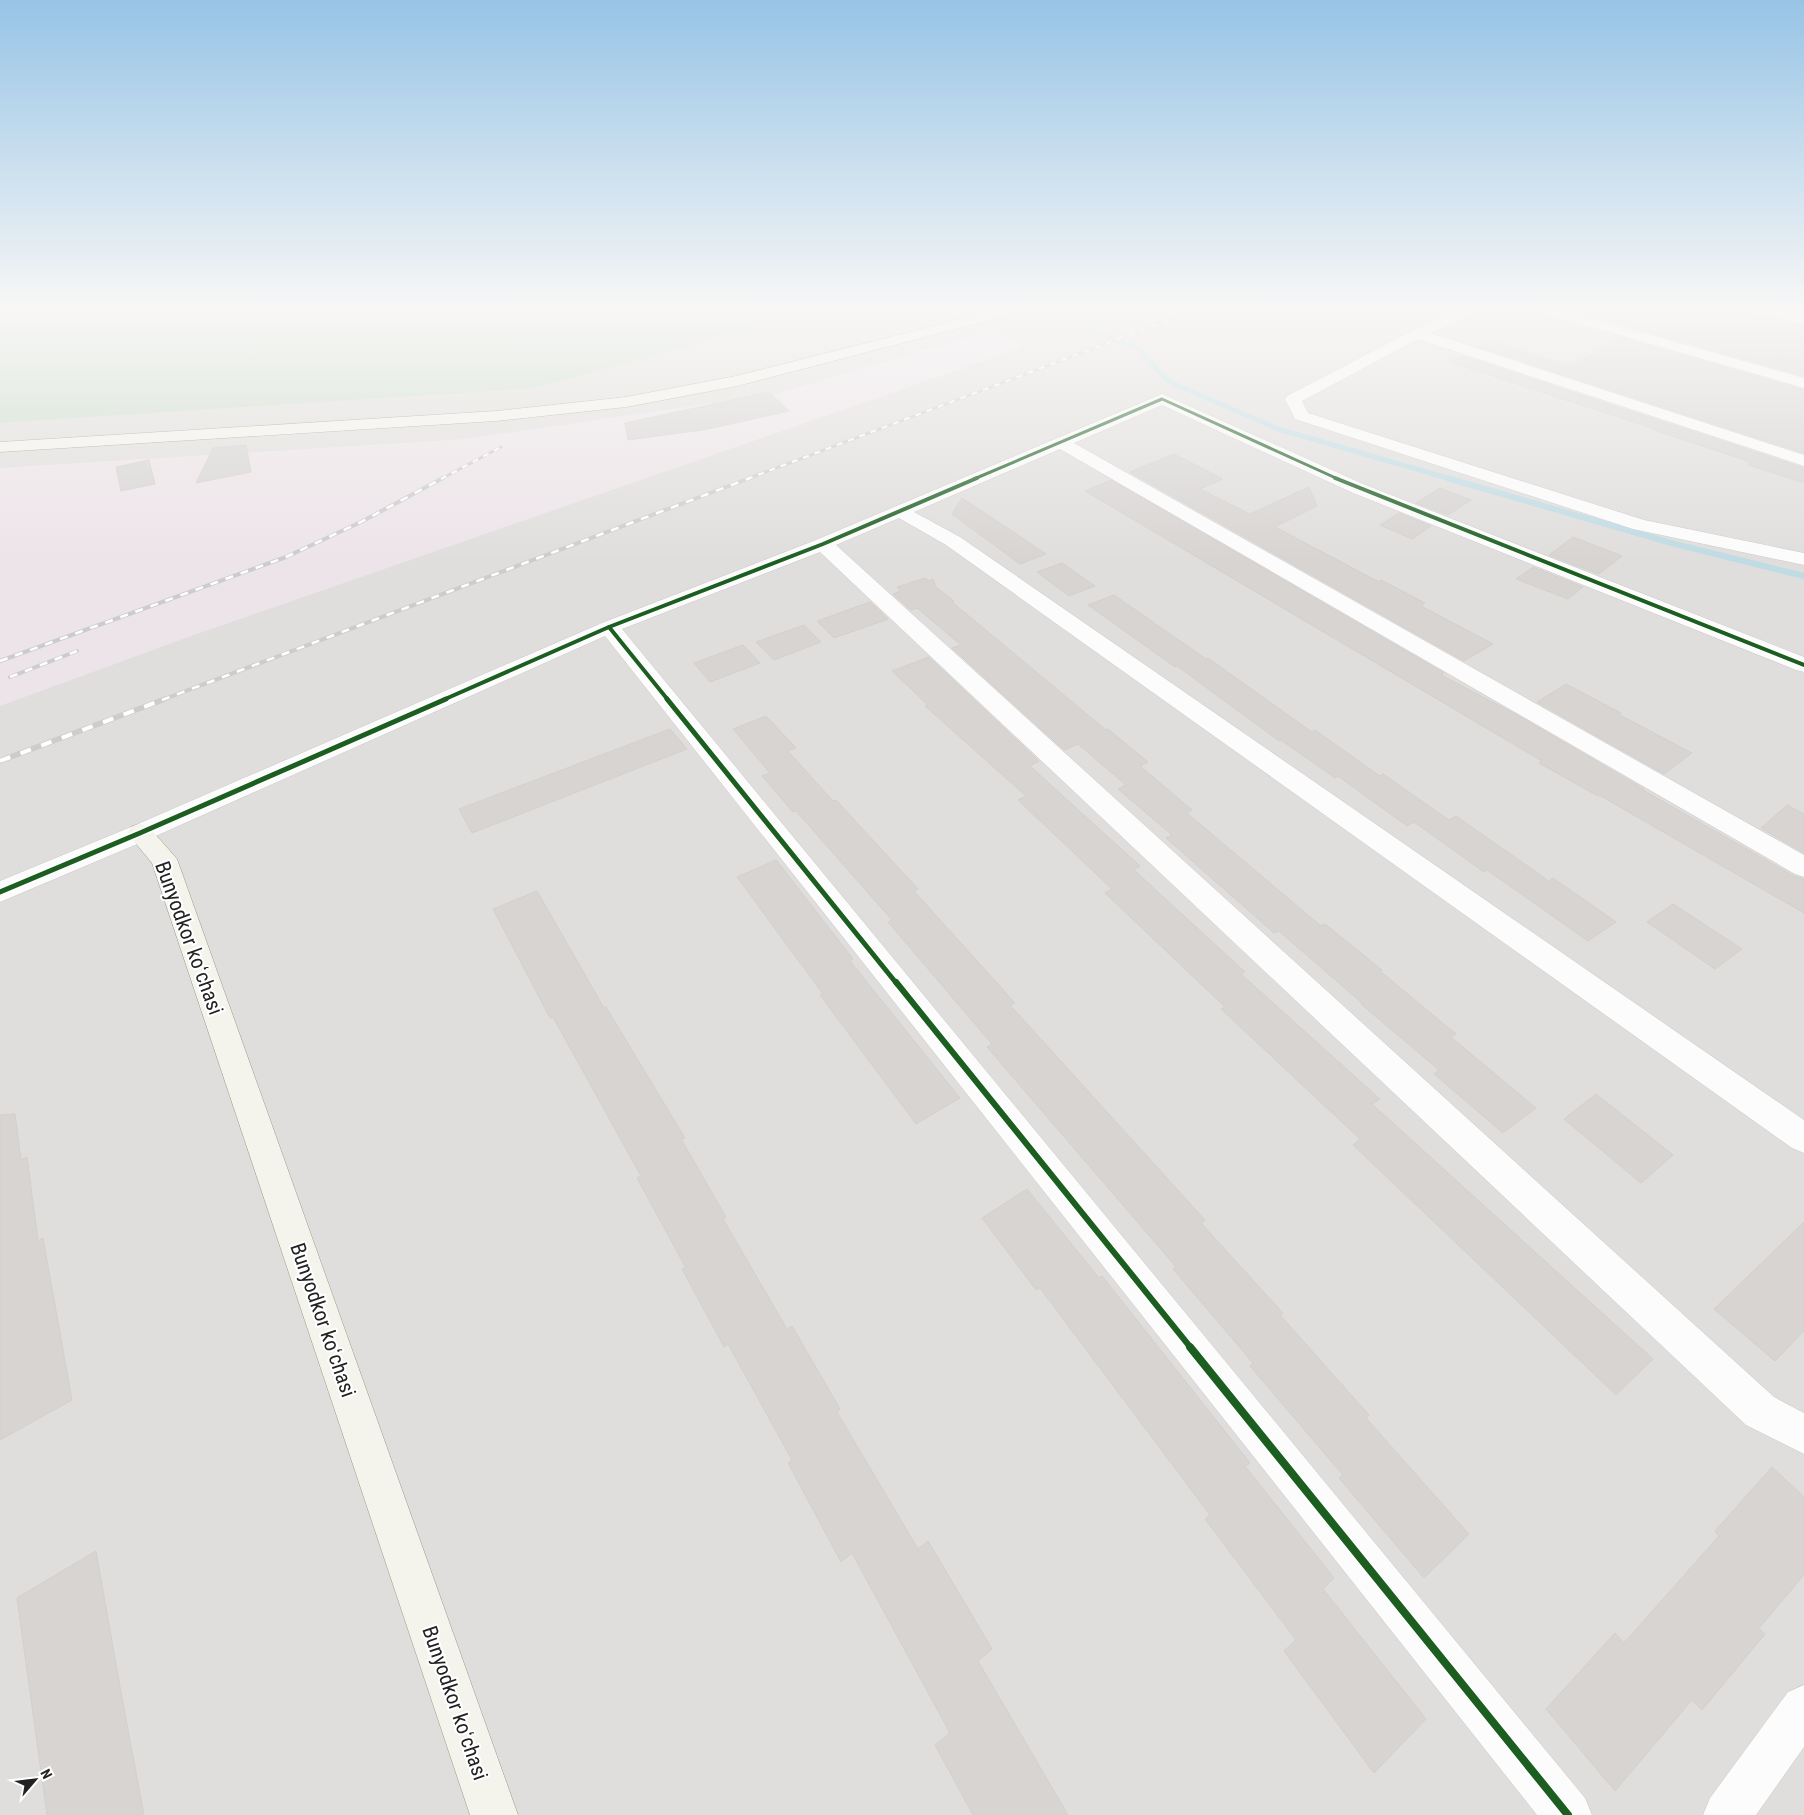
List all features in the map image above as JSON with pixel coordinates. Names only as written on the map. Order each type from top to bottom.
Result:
[{"type":"main road","points":[[0,447],[496,416],[626,402],[680,392]]},
{"type":"main road","name":"Bunyodkor koʻchasi","points":[[140,833],[164,859],[494,1815]]},
{"type":"street","points":[[1307,392],[1293,399],[1300,416],[1640,525],[1804,559]]},
{"type":"street","points":[[1591,392],[1804,462]]},
{"type":"street","points":[[0,892],[140,833],[609,627],[823,544],[1162,399],[1358,488],[1804,666]]},
{"type":"street","points":[[1060,442],[1804,867]]},
{"type":"street","points":[[899,510],[953,541],[1804,1138]]},
{"type":"street","points":[[823,544],[1760,1411],[1804,1434]]},
{"type":"street","points":[[609,627],[1568,1815]]},
{"type":"street","points":[[1728,1815],[1804,1708]]},
{"type":"shaded area","points":[[0,392],[1804,392],[1804,1815],[0,1815]]},
{"type":"shaded area","points":[[783,392],[895,392],[191,636],[0,706],[0,468],[465,439]]},
{"type":"green space","points":[[0,392],[479,392],[0,423]]},
{"type":"building","points":[[769,392],[789,411],[703,430],[628,440],[625,423]]},
{"type":"building","points":[[1540,392],[1571,392],[1804,468],[1804,483],[1748,465],[1750,462]]},
{"type":"building","points":[[1616,392],[1804,392],[1804,453]]},
{"type":"building","points":[[246,445],[251,472],[196,483],[213,448]]},
{"type":"building","points":[[1174,454],[1223,479],[1200,489],[1250,514],[1309,487],[1317,506],[1275,527],[1379,582],[1381,580],[1425,603],[1421,606],[1493,644],[1464,661],[1130,472]]},
{"type":"building","points":[[149,460],[155,484],[121,491],[116,467]]},
{"type":"building","points":[[1111,480],[1444,673],[1441,675],[1517,715],[1643,790],[1794,876],[1804,879],[1804,913],[1599,795],[1539,763],[1542,761],[1085,491]]},
{"type":"building","points":[[1440,488],[1471,500],[1448,515],[1416,503]]},
{"type":"building","points":[[962,498],[1046,554],[1020,564],[952,514]]},
{"type":"building","points":[[1399,513],[1431,526],[1412,539],[1380,525]]},
{"type":"building","points":[[1573,537],[1622,556],[1599,574],[1549,555]]},
{"type":"building","points":[[1062,563],[1095,586],[1069,596],[1037,572]]},
{"type":"building","points":[[1533,567],[1583,587],[1568,599],[1516,579]]},
{"type":"building","points":[[925,578],[929,581],[933,579],[936,587],[954,601],[952,602],[1106,730],[1108,729],[1148,762],[1140,766],[1192,810],[1187,813],[1321,926],[1325,924],[1382,970],[1380,971],[1456,1034],[1451,1037],[1536,1108],[1503,1133],[1434,1074],[1439,1070],[1279,931],[1274,933],[1166,838],[1172,835],[1118,789],[1126,785],[1078,744],[1064,750],[952,648],[961,645],[917,608],[911,610],[893,594],[901,591],[897,587]]},
{"type":"building","points":[[1114,595],[1206,659],[1208,658],[1312,732],[1315,730],[1380,776],[1383,774],[1449,820],[1456,816],[1549,881],[1553,878],[1616,922],[1588,941],[1487,870],[1484,872],[1414,822],[1407,826],[1338,776],[1335,778],[1281,740],[1279,741],[1177,666],[1175,667],[1088,605]]},
{"type":"building","points":[[870,602],[888,619],[834,638],[817,621]]},
{"type":"building","points":[[804,625],[821,642],[774,660],[756,642]]},
{"type":"building","points":[[743,645],[760,663],[710,682],[694,663]]},
{"type":"building","points":[[929,657],[1039,761],[1030,766],[1140,866],[1134,870],[1245,972],[1241,974],[1380,1099],[1372,1104],[1653,1359],[1616,1395],[1353,1145],[1360,1139],[1221,1009],[1225,1007],[1105,893],[1112,889],[1018,800],[1026,796],[925,706],[928,705],[892,671]]},
{"type":"building","points":[[1566,684],[1692,753],[1664,774],[1537,702]]},
{"type":"building","points":[[766,716],[796,748],[788,751],[833,801],[836,800],[918,889],[914,891],[1015,1003],[1010,1005],[1205,1220],[1201,1223],[1283,1313],[1280,1315],[1369,1415],[1366,1418],[1469,1534],[1424,1578],[1339,1478],[1343,1475],[1250,1366],[1253,1363],[1173,1269],[1176,1267],[987,1047],[992,1044],[888,922],[892,920],[796,811],[793,812],[762,776],[770,773],[733,729]]},
{"type":"building","points":[[670,729],[687,749],[472,833],[459,809]]},
{"type":"building","points":[[1787,805],[1804,814],[1804,853],[1761,828]]},
{"type":"building","points":[[776,860],[853,959],[850,961],[960,1098],[916,1124],[820,995],[823,994],[737,877]]},
{"type":"building","points":[[537,891],[604,1008],[606,1007],[685,1138],[681,1139],[726,1217],[723,1219],[787,1329],[792,1326],[840,1409],[837,1412],[918,1549],[928,1541],[992,1649],[978,1661],[1068,1815],[973,1815],[935,1745],[950,1733],[852,1553],[841,1562],[788,1463],[792,1460],[728,1344],[724,1347],[682,1269],[686,1268],[637,1178],[641,1176],[553,1017],[550,1018],[493,909]]},
{"type":"building","points":[[1673,904],[1742,949],[1715,969],[1647,922]]},
{"type":"building","points":[[1596,1094],[1673,1155],[1641,1183],[1564,1119]]},
{"type":"building","points":[[15,1114],[21,1160],[27,1157],[38,1241],[43,1238],[72,1400],[0,1440],[0,1115]]},
{"type":"building","points":[[1027,1189],[1099,1278],[1102,1276],[1250,1463],[1245,1466],[1334,1578],[1323,1589],[1426,1719],[1374,1773],[1284,1651],[1296,1640],[1205,1519],[1210,1515],[1040,1288],[1036,1290],[982,1218]]},
{"type":"building","points":[[1804,1222],[1804,1331],[1775,1361],[1714,1309]]},
{"type":"building","points":[[1772,1467],[1804,1497],[1804,1575],[1759,1628],[1765,1634],[1702,1710],[1692,1700],[1615,1791],[1546,1709],[1615,1633],[1624,1643],[1719,1536],[1715,1531]]},
{"type":"building","points":[[96,1551],[144,1815],[47,1815],[17,1598]]},
{"type":"waterway","points":[[1193,392],[1278,429],[1451,479]]},
{"type":"waterway","points":[[1447,478],[1675,544],[1804,576]]},
{"type":"railway","points":[[747,479],[978,392]]},
{"type":"railway","points":[[441,479],[501,447]]},
{"type":"railway","points":[[0,661],[286,557],[361,522],[443,478]]},
{"type":"railway","points":[[162,700],[750,478]]},
{"type":"railway","points":[[10,677],[77,651]]},
{"type":"railway","points":[[0,761],[165,699]]},
{"type":"cycle path","points":[[0,892],[140,833],[609,627],[823,544],[1162,399],[1357,488],[1804,665]]},
{"type":"cycle path","points":[[609,627],[1568,1815]]}]
